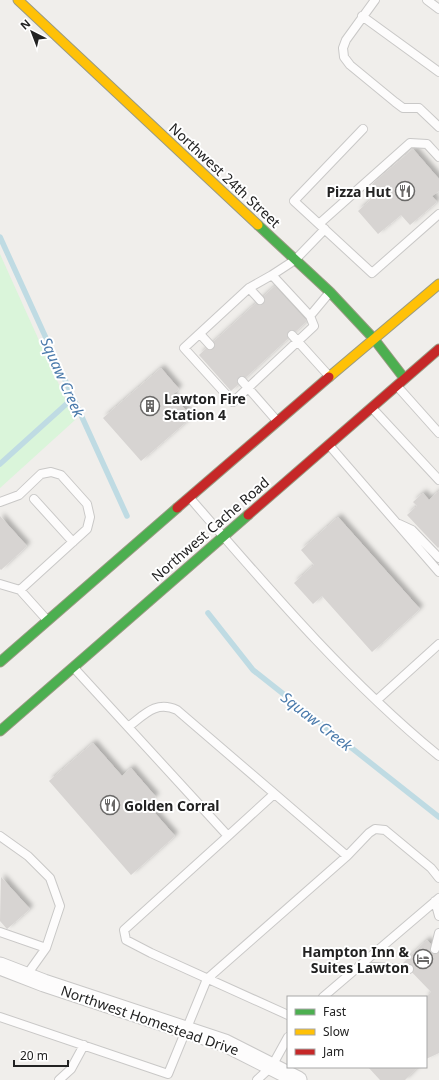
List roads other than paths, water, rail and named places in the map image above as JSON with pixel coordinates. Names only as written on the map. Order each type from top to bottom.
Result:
[{"type":"main road","name":"Northwest 24th Street","points":[[18,0],[330,292],[374,339],[404,378]]},
{"type":"main road","points":[[2,655],[47,621],[189,497],[439,284]]},
{"type":"main road","name":"Northwest Cache Road","points":[[0,731],[439,349]]},
{"type":"street","name":"Northwest Homestead Drive","points":[[0,966],[225,1043],[298,1080]]},
{"type":"lane","points":[[375,0],[346,40],[342,48],[344,57],[354,68],[403,108],[419,108],[439,127]]},
{"type":"lane","points":[[431,1],[439,9]]},
{"type":"lane","points":[[362,16],[439,72]]},
{"type":"lane","points":[[363,129],[294,201],[372,273],[439,214]]},
{"type":"lane","points":[[272,275],[310,316],[314,326],[233,402],[184,348],[249,288],[295,260],[322,226],[410,143],[427,144],[439,157]]},
{"type":"lane","points":[[249,288],[260,300]]},
{"type":"lane","points":[[310,316],[330,292]]},
{"type":"lane","points":[[200,334],[210,345]]},
{"type":"lane","points":[[292,335],[330,376]]},
{"type":"lane","points":[[242,381],[277,422]]},
{"type":"lane","points":[[396,386],[439,433]]},
{"type":"lane","points":[[372,407],[439,480]]},
{"type":"lane","points":[[328,444],[439,572]]},
{"type":"lane","points":[[0,502],[19,495],[41,474],[51,472],[61,475],[87,504],[90,517],[87,530],[20,590]]},
{"type":"lane","points":[[189,497],[312,637],[408,730],[439,756]]},
{"type":"lane","points":[[34,499],[73,542]]},
{"type":"lane","points":[[397,523],[412,530],[439,558]]},
{"type":"lane","points":[[0,584],[20,590],[47,621]]},
{"type":"lane","points":[[377,700],[439,644]]},
{"type":"lane","points":[[73,668],[228,836]]},
{"type":"lane","points":[[128,727],[154,708],[168,706],[176,710],[347,856]]},
{"type":"lane","points":[[274,794],[124,930],[126,940],[287,1015]]},
{"type":"lane","points":[[0,1017],[84,1045],[169,1077],[185,1030],[207,978],[347,856],[369,833],[375,830],[385,830],[431,868],[439,878]]},
{"type":"lane","points":[[1,838],[28,856],[50,878],[60,906],[46,948],[26,976]]},
{"type":"lane","points":[[437,900],[439,916]]},
{"type":"lane","points":[[324,996],[437,900]]},
{"type":"lane","points":[[0,932],[46,948]]},
{"type":"lane","points":[[435,949],[439,933]]},
{"type":"lane","points":[[360,966],[409,969]]},
{"type":"lane","points":[[257,1080],[272,1066],[287,1038]]},
{"type":"lane","points":[[59,1080],[71,1070],[84,1045]]},
{"type":"waterway","name":"Squaw Creek","points":[[0,237],[127,516]]},
{"type":"waterway","points":[[0,464],[73,398]]},
{"type":"waterway","name":"Squaw Creek","points":[[208,613],[253,670],[439,817]]},
{"type":"place","name":"Pizza Hut","points":[[405,191]]},
{"type":"place","name":"Lawton Fire Station 4","points":[[150,406]]},
{"type":"place","name":"Golden Corral","points":[[110,805]]},
{"type":"place","name":"Hampton Inn & Suites Lawton","points":[[423,959]]}]
